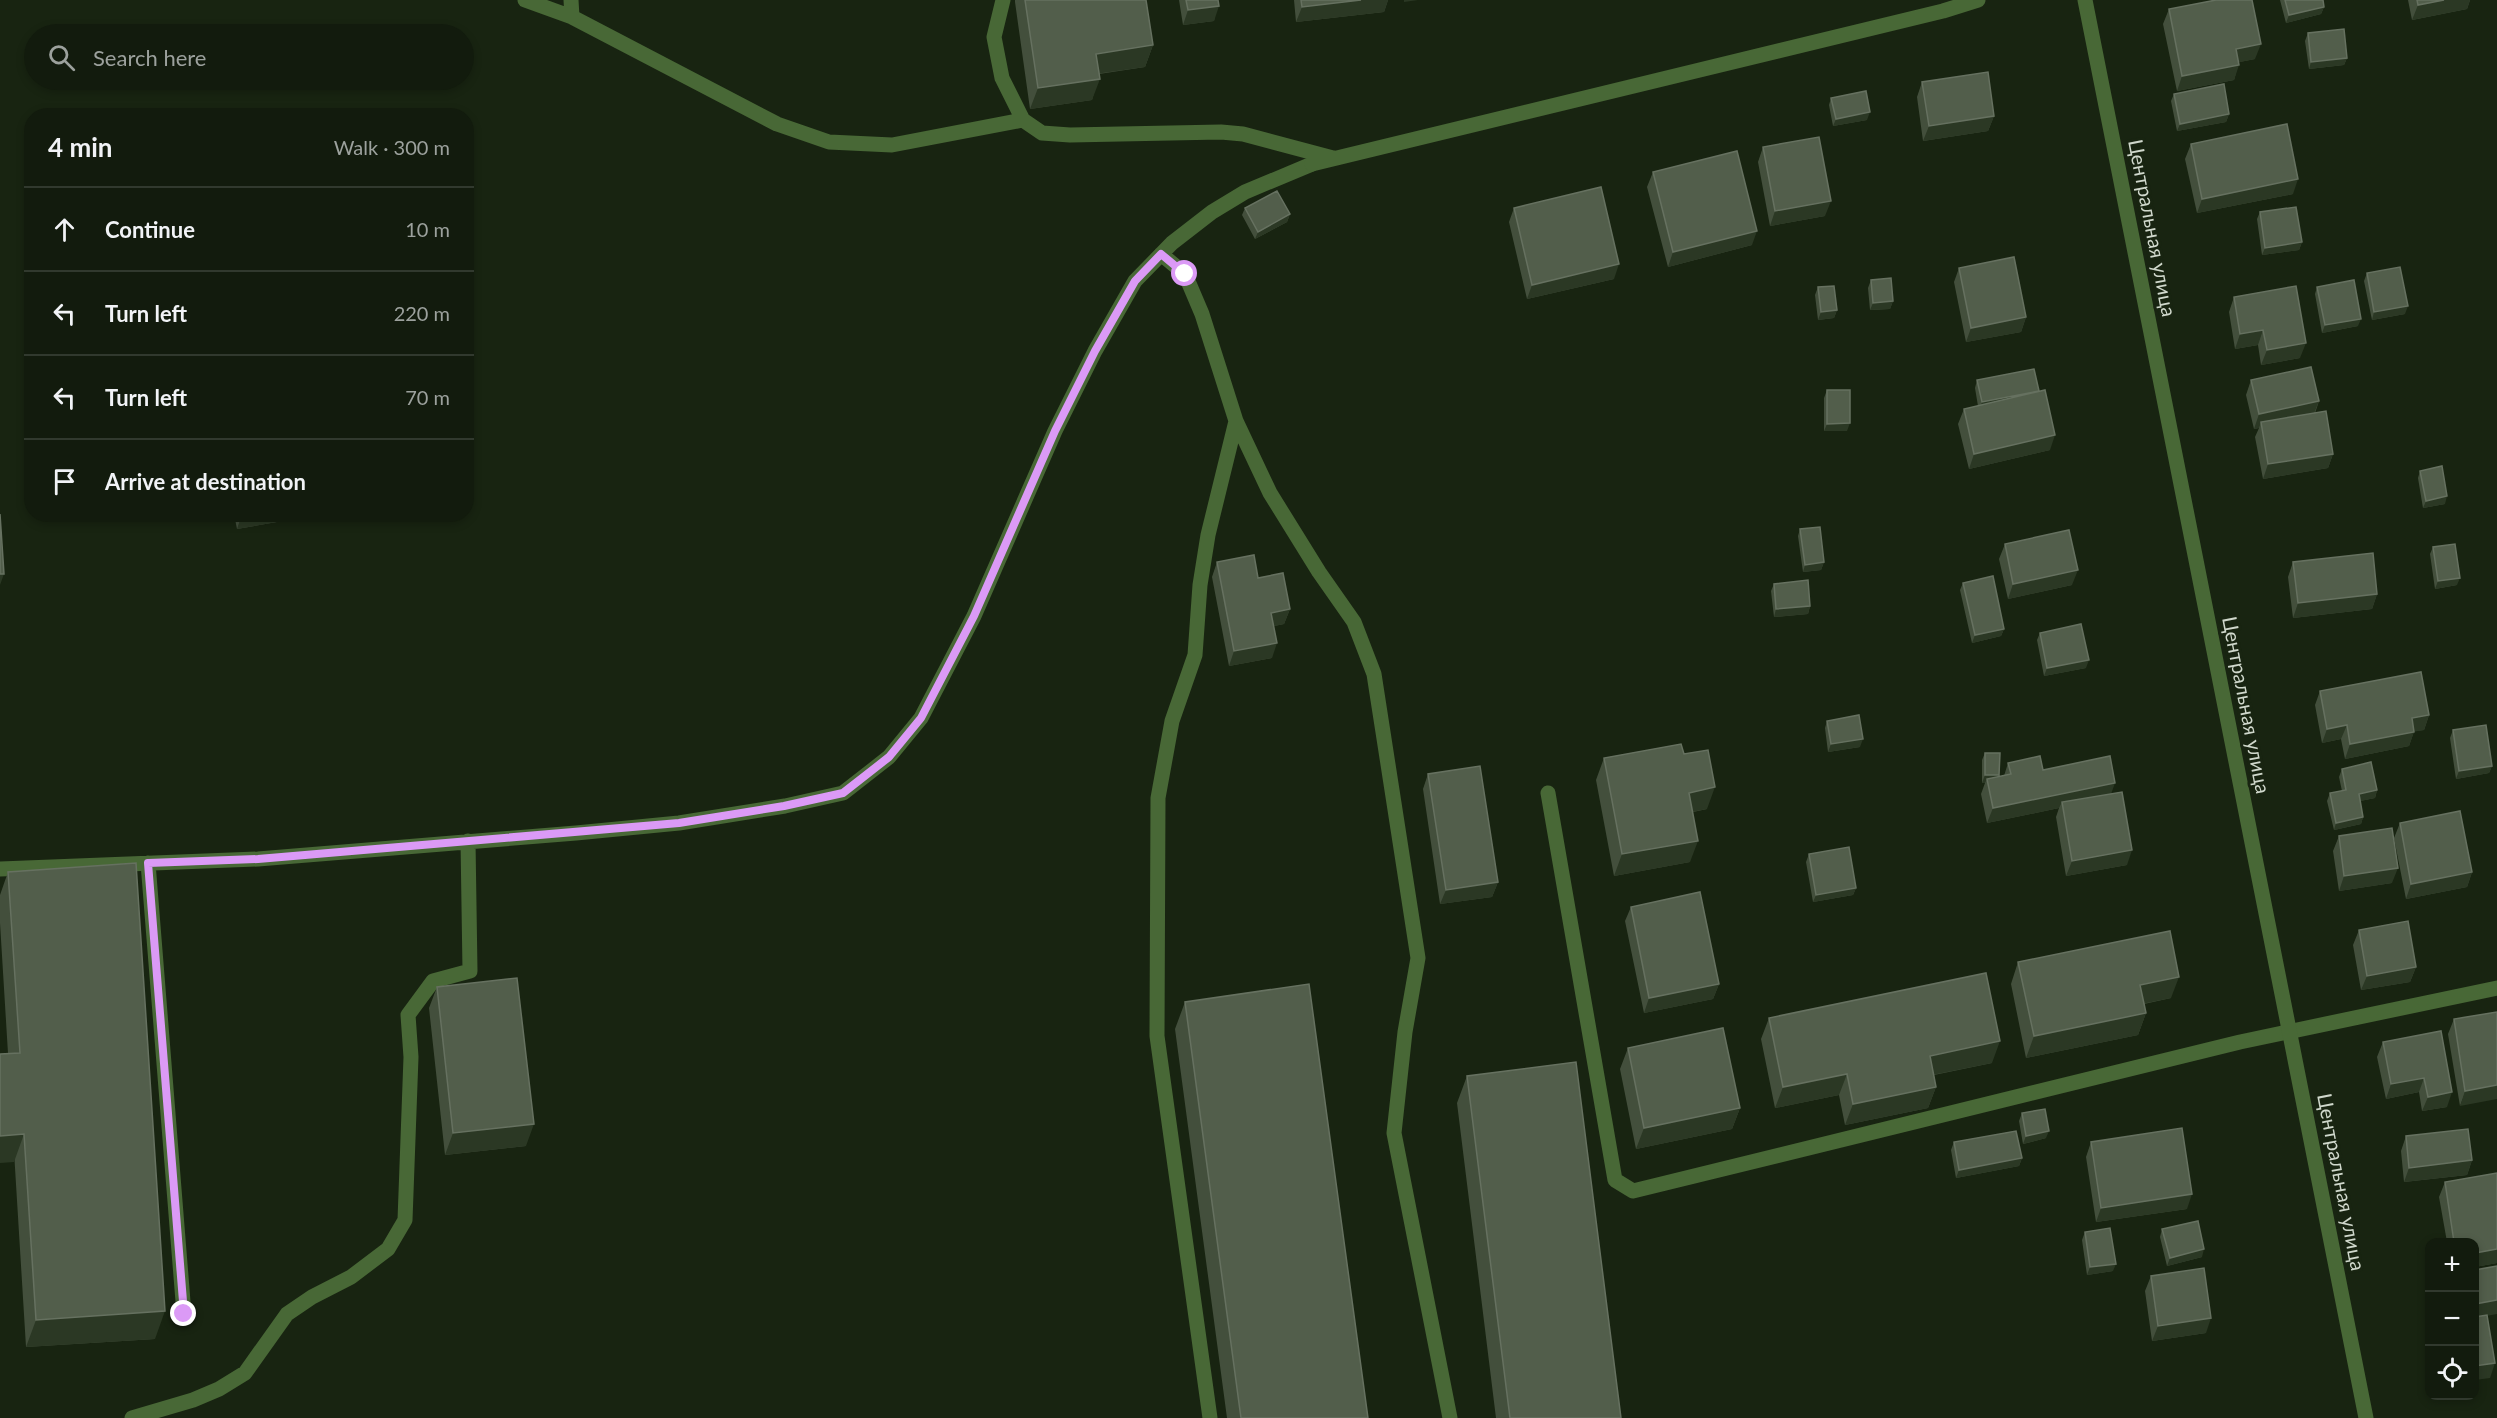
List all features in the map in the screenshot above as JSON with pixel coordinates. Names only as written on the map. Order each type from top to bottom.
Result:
[{"type":"street","points":[[525,0],[572,18],[777,124],[829,142],[892,145],[1023,120]]},
{"type":"street","points":[[571,0],[572,18]]},
{"type":"street","points":[[1003,0],[994,37],[1002,78],[1023,120],[1042,133],[1070,135],[1221,132],[1243,134],[1336,158]]},
{"type":"street","points":[[0,869],[258,859],[679,823],[784,806],[843,793],[889,757],[921,718],[947,672],[1003,552],[1055,431],[1095,351],[1135,281],[1161,254],[1212,212],[1245,192],[1312,164],[1931,14],[1978,0]]},
{"type":"street","name":"Центральная улица","points":[[2085,0],[2366,1418]]},
{"type":"street","points":[[1161,254],[1185,274],[1202,314],[1236,421],[1270,493],[1353,622],[1374,674],[1418,958],[1405,1032],[1394,1133],[1450,1418]]},
{"type":"street","points":[[1210,1418],[1157,1036],[1158,798],[1172,721],[1195,656],[1200,585],[1208,535],[1236,421]]},
{"type":"street","points":[[1548,793],[1615,1180],[1633,1191],[2290,1031],[2497,988]]},
{"type":"street","points":[[132,1418],[193,1400],[219,1389],[245,1373],[287,1314],[312,1296],[351,1276],[388,1249],[405,1220],[411,1057],[408,1015],[434,981],[470,971],[468,841]]},
{"type":"street","points":[[148,863],[184,1314]]},
{"type":"building","points":[[1025,0],[1146,0],[1153,45],[1096,54],[1100,79],[1038,88]]},
{"type":"building","points":[[1186,0],[1218,0],[1219,6],[1188,10]]},
{"type":"building","points":[[1301,0],[1361,0],[1302,7]]},
{"type":"building","points":[[2216,0],[2252,0],[2261,44],[2236,49],[2239,65],[2182,76],[2169,9]]},
{"type":"building","points":[[2285,0],[2323,0],[2324,7],[2289,15]]},
{"type":"building","points":[[2417,0],[2444,0],[2418,5]]},
{"type":"building","points":[[2344,29],[2347,58],[2311,62],[2308,33]]},
{"type":"building","points":[[1988,72],[1994,116],[1929,126],[1922,82]]},
{"type":"building","points":[[2224,84],[2229,114],[2180,124],[2174,94]]},
{"type":"building","points":[[1866,91],[1870,112],[1836,119],[1831,98]]},
{"type":"building","points":[[2287,124],[2298,179],[2202,199],[2191,144]]},
{"type":"building","points":[[1819,137],[1831,201],[1775,211],[1763,147]]},
{"type":"building","points":[[1737,151],[1757,231],[1673,252],[1653,172]]},
{"type":"building","points":[[1601,187],[1619,264],[1532,285],[1514,208]]},
{"type":"building","points":[[1277,191],[1290,214],[1258,232],[1245,208]]},
{"type":"building","points":[[2296,207],[2302,242],[2265,248],[2260,212]]},
{"type":"building","points":[[2014,257],[2026,317],[1971,328],[1959,268]]},
{"type":"building","points":[[2400,267],[2408,306],[2374,312],[2367,273]]},
{"type":"building","points":[[1891,278],[1893,301],[1873,303],[1871,280]]},
{"type":"building","points":[[2354,280],[2361,319],[2325,325],[2317,287]]},
{"type":"building","points":[[1834,286],[1837,310],[1821,312],[1818,287]]},
{"type":"building","points":[[2296,286],[2306,343],[2267,350],[2263,330],[2240,334],[2234,297]]},
{"type":"building","points":[[2311,367],[2319,401],[2259,414],[2251,380]]},
{"type":"building","points":[[2034,369],[2039,391],[1982,402],[1977,380]]},
{"type":"building","points":[[1827,390],[1850,390],[1850,423],[1827,424]]},
{"type":"building","points":[[2045,390],[2055,435],[1974,454],[1964,409]]},
{"type":"building","points":[[2326,411],[2333,454],[2268,464],[2261,422]]},
{"type":"building","points":[[2442,466],[2447,496],[2426,501],[2420,471]]},
{"type":"building","points":[[0,514],[4,574],[0,574]]},
{"type":"building","points":[[1820,527],[1824,562],[1805,565],[1800,529]]},
{"type":"building","points":[[2069,530],[2078,570],[2013,584],[2005,544]]},
{"type":"building","points":[[2455,544],[2460,578],[2438,581],[2433,547]]},
{"type":"building","points":[[2373,553],[2377,594],[2298,603],[2293,562]]},
{"type":"building","points":[[1254,555],[1258,578],[1283,573],[1290,609],[1271,613],[1277,643],[1234,651],[1217,562]]},
{"type":"building","points":[[1993,576],[2004,629],[1975,635],[1963,583]]},
{"type":"building","points":[[1808,580],[1810,606],[1776,609],[1774,584]]},
{"type":"building","points":[[2081,624],[2089,660],[2047,668],[2040,633]]},
{"type":"building","points":[[2421,672],[2429,715],[2412,718],[2414,732],[2350,744],[2347,725],[2327,729],[2320,691]]},
{"type":"building","points":[[1859,715],[1863,739],[1831,744],[1827,721]]},
{"type":"building","points":[[2486,725],[2492,766],[2459,771],[2453,730]]},
{"type":"building","points":[[1681,744],[1684,754],[1708,750],[1715,787],[1689,793],[1698,841],[1622,854],[1604,758]]},
{"type":"building","points":[[1985,753],[2000,753],[1999,775],[1985,775]]},
{"type":"building","points":[[2040,756],[2043,770],[2110,756],[2115,783],[1993,808],[1987,779],[2011,774],[2008,763]]},
{"type":"building","points":[[2371,762],[2377,790],[2359,794],[2363,817],[2336,823],[2330,793],[2346,790],[2342,769]]},
{"type":"building","points":[[1480,766],[1498,882],[1446,890],[1428,774]]},
{"type":"building","points":[[2122,792],[2132,850],[2072,861],[2062,802]]},
{"type":"building","points":[[2460,811],[2472,872],[2411,884],[2400,823]]},
{"type":"building","points":[[2392,828],[2398,868],[2344,876],[2339,836]]},
{"type":"building","points":[[1849,847],[1856,888],[1816,895],[1809,854]]},
{"type":"building","points":[[136,863],[165,1311],[36,1320],[24,1134],[0,1136],[0,1054],[20,1053],[8,872]]},
{"type":"building","points":[[1700,892],[1719,984],[1649,998],[1631,907]]},
{"type":"building","points":[[2408,921],[2416,967],[2367,976],[2359,930]]},
{"type":"building","points":[[2170,931],[2179,977],[2140,985],[2146,1013],[2034,1036],[2018,962]]},
{"type":"building","points":[[1986,973],[2000,1041],[1930,1056],[1936,1087],[1853,1104],[1847,1074],[1783,1087],[1769,1018]]},
{"type":"building","points":[[517,978],[534,1124],[453,1133],[437,987]]},
{"type":"building","points":[[1309,984],[1368,1418],[1241,1418],[1185,1002]]},
{"type":"building","points":[[2497,1012],[2497,1085],[2465,1091],[2454,1019]]},
{"type":"building","points":[[1723,1028],[1740,1108],[1644,1128],[1628,1048]]},
{"type":"building","points":[[2441,1031],[2452,1092],[2428,1097],[2424,1078],[2391,1084],[2383,1042]]},
{"type":"building","points":[[1576,1062],[1621,1418],[1510,1418],[1467,1076]]},
{"type":"building","points":[[2045,1109],[2049,1131],[2026,1136],[2022,1113]]},
{"type":"building","points":[[2182,1128],[2192,1194],[2101,1208],[2091,1142]]},
{"type":"building","points":[[2468,1129],[2472,1160],[2409,1168],[2406,1136]]},
{"type":"building","points":[[2016,1131],[2022,1158],[1959,1170],[1954,1142]]},
{"type":"building","points":[[2497,1173],[2497,1249],[2479,1252],[2479,1238],[2453,1238],[2445,1182]]},
{"type":"building","points":[[2198,1221],[2204,1249],[2170,1258],[2162,1229]]},
{"type":"building","points":[[2110,1228],[2116,1264],[2090,1267],[2085,1232]]},
{"type":"building","points":[[2497,1266],[2497,1300],[2479,1303],[2479,1269]]},
{"type":"building","points":[[2204,1268],[2211,1318],[2158,1326],[2151,1276]]},
{"type":"building","points":[[2487,1315],[2495,1363],[2479,1365],[2479,1316]]},
{"type":"route","points":[[184,1314],[148,863],[258,859],[679,823],[784,806],[843,793],[889,757],[921,718],[947,672],[974,616],[1018,520],[1055,431],[1095,351],[1135,281],[1161,254],[1185,274]]}]
